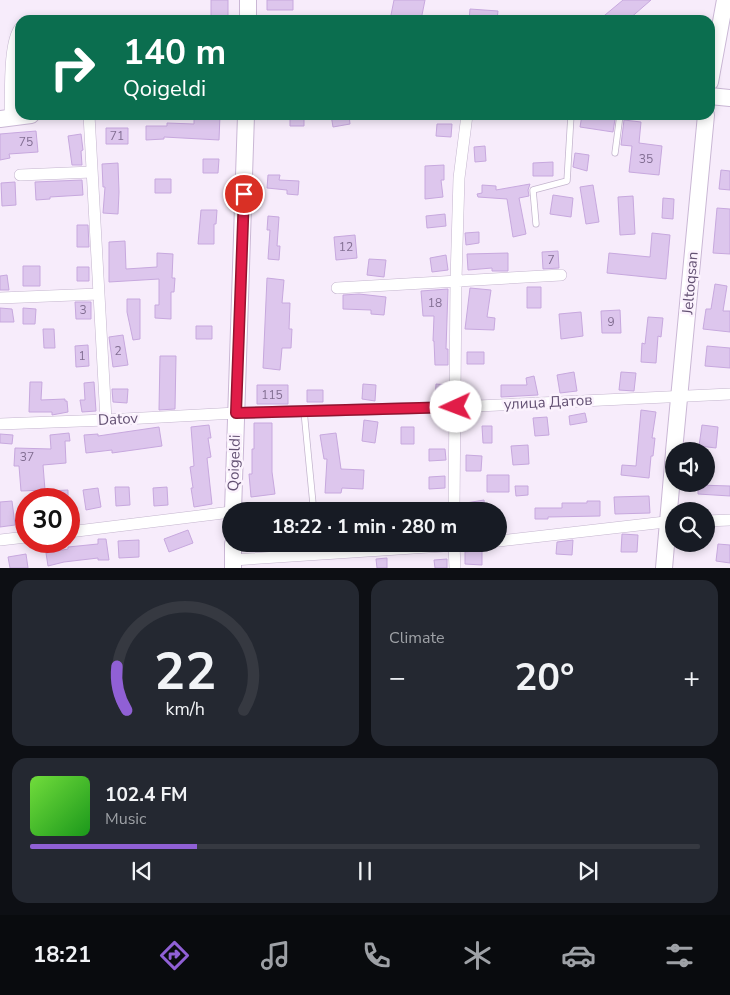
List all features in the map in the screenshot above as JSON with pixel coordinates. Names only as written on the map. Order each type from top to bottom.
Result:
[{"type":"street","points":[[248,0],[248,15]]},
{"type":"street","points":[[715,55],[725,0]]},
{"type":"street","points":[[5,119],[15,35]]},
{"type":"street","points":[[715,96],[730,98]]},
{"type":"street","points":[[89,120],[106,420]]},
{"type":"street","name":"Qoigeldi","points":[[232,502],[246,120]]},
{"type":"street","points":[[454,502],[459,178],[466,120]]},
{"type":"street","name":"Jeltoqsan","points":[[675,442],[706,120]]},
{"type":"street","points":[[20,175],[92,172]]},
{"type":"street","points":[[337,288],[561,275]]},
{"type":"street","points":[[0,298],[98,294]]},
{"type":"street","points":[[679,396],[730,394]]},
{"type":"street","name":"улица Датов","points":[[236,413],[456,407],[679,396]]},
{"type":"street","name":"Datov","points":[[0,424],[236,413]]},
{"type":"street","points":[[80,531],[222,513]]},
{"type":"street","points":[[715,521],[730,520]]},
{"type":"street","points":[[507,540],[665,522]]},
{"type":"street","points":[[0,540],[15,538]]},
{"type":"street","points":[[233,557],[325,552]]},
{"type":"street","points":[[454,552],[455,568]]},
{"type":"street","name":"Jeltoqsan","points":[[664,568],[666,552]]},
{"type":"lane","points":[[536,224],[533,190],[567,181],[571,120]]},
{"type":"lane","points":[[614,152],[619,120]]},
{"type":"lane","points":[[304,411],[313,502]]},
{"type":"building","points":[[211,0],[228,0],[228,15],[211,15]]},
{"type":"building","points":[[267,0],[293,0],[293,10],[267,10]]},
{"type":"building","points":[[394,0],[425,0],[422,15],[391,15]]},
{"type":"building","points":[[623,0],[651,0],[634,15],[605,15]]},
{"type":"building","points":[[470,9],[498,11],[498,15],[469,15]]},
{"type":"building","points":[[194,120],[220,120],[219,140],[164,137],[164,139],[146,140],[146,126],[167,126],[167,123],[194,124]]},
{"type":"building","points":[[290,120],[304,120],[304,126],[290,126]]},
{"type":"building","points":[[332,120],[350,120],[350,124],[333,127]]},
{"type":"building","points":[[581,120],[615,120],[613,132],[580,127]]},
{"type":"building","points":[[624,120],[641,122],[639,143],[662,146],[659,175],[629,172],[632,146],[621,145]]},
{"type":"building","points":[[437,124],[452,124],[451,137],[436,136]]},
{"type":"building","points":[[106,128],[128,128],[128,144],[106,144]]},
{"type":"building","points":[[36,131],[38,152],[9,154],[10,158],[0,160],[0,134]]},
{"type":"building","points":[[81,134],[82,165],[72,165],[68,136]]},
{"type":"building","points":[[485,146],[486,161],[475,162],[474,147]]},
{"type":"building","points":[[575,153],[589,155],[587,171],[573,167]]},
{"type":"building","points":[[203,159],[219,159],[218,173],[203,173]]},
{"type":"building","points":[[553,162],[553,176],[533,176],[533,163]]},
{"type":"building","points":[[118,163],[118,214],[103,213],[105,187],[103,187],[102,164]]},
{"type":"building","points":[[444,165],[444,180],[441,180],[443,197],[425,199],[425,166]]},
{"type":"building","points":[[721,170],[730,171],[730,190],[719,189]]},
{"type":"building","points":[[268,175],[280,175],[279,180],[299,181],[298,195],[287,194],[287,190],[267,188]]},
{"type":"building","points":[[155,179],[171,179],[171,193],[155,193]]},
{"type":"building","points":[[82,180],[83,195],[50,197],[50,199],[36,200],[35,182]]},
{"type":"building","points":[[15,182],[16,205],[2,206],[1,183]]},
{"type":"building","points":[[530,184],[529,196],[519,198],[526,234],[513,237],[507,199],[478,197],[477,194],[482,193],[482,185],[496,186],[496,190]]},
{"type":"building","points":[[593,185],[599,222],[586,224],[580,187]]},
{"type":"building","points":[[553,195],[573,198],[571,217],[550,214]]},
{"type":"building","points":[[633,196],[635,234],[620,235],[618,197]]},
{"type":"building","points":[[663,198],[674,199],[673,219],[662,218]]},
{"type":"building","points":[[717,208],[730,209],[730,254],[713,253]]},
{"type":"building","points":[[201,210],[217,210],[216,224],[214,224],[214,244],[198,244]]},
{"type":"building","points":[[445,214],[446,226],[427,228],[426,216]]},
{"type":"building","points":[[268,216],[279,217],[277,246],[280,246],[279,260],[268,259],[270,230],[267,230]]},
{"type":"building","points":[[77,225],[88,225],[89,247],[77,247]]},
{"type":"building","points":[[479,232],[479,243],[466,245],[465,233]]},
{"type":"building","points":[[652,233],[670,235],[666,279],[607,273],[609,253],[650,257]]},
{"type":"building","points":[[355,235],[357,258],[336,260],[334,237]]},
{"type":"building","points":[[125,241],[126,269],[157,267],[157,253],[173,254],[172,278],[175,278],[174,292],[171,292],[171,319],[155,318],[155,305],[159,305],[159,279],[109,282],[109,242]]},
{"type":"building","points":[[558,251],[559,268],[543,269],[542,252]]},
{"type":"building","points":[[508,253],[508,271],[492,271],[492,268],[468,270],[467,254]]},
{"type":"building","points":[[446,255],[448,270],[432,272],[430,258]]},
{"type":"building","points":[[369,259],[386,260],[384,277],[367,275]]},
{"type":"building","points":[[23,266],[40,266],[40,286],[23,286]]},
{"type":"building","points":[[77,267],[89,267],[89,281],[77,281]]},
{"type":"building","points":[[7,275],[9,290],[0,290],[0,276]]},
{"type":"building","points":[[267,278],[284,280],[282,303],[290,303],[289,329],[292,329],[291,348],[282,348],[280,370],[263,368]]},
{"type":"building","points":[[715,284],[727,286],[723,311],[730,311],[730,332],[703,329],[706,309],[711,309]]},
{"type":"building","points":[[527,287],[541,287],[541,308],[527,308]]},
{"type":"building","points":[[470,288],[491,290],[487,317],[495,318],[494,330],[465,329]]},
{"type":"building","points":[[448,289],[446,349],[448,349],[448,365],[435,365],[433,341],[434,316],[423,316],[421,291]]},
{"type":"building","points":[[359,294],[386,297],[384,315],[371,314],[371,310],[343,309],[343,295]]},
{"type":"building","points":[[127,299],[140,299],[140,339],[133,340],[127,312]]},
{"type":"building","points":[[75,302],[91,302],[91,319],[76,319]]},
{"type":"building","points":[[0,308],[12,309],[14,322],[0,322]]},
{"type":"building","points":[[23,308],[36,309],[35,324],[23,324]]},
{"type":"building","points":[[620,310],[621,333],[602,333],[601,311]]},
{"type":"building","points":[[581,312],[583,336],[561,339],[559,314]]},
{"type":"building","points":[[648,317],[663,318],[661,337],[658,336],[656,363],[641,362],[642,343],[645,344]]},
{"type":"building","points":[[196,326],[212,326],[212,339],[196,339]]},
{"type":"building","points":[[43,329],[54,329],[55,348],[44,348]]},
{"type":"building","points":[[123,335],[128,365],[113,367],[109,337]]},
{"type":"building","points":[[88,345],[89,366],[76,367],[75,346]]},
{"type":"building","points":[[707,346],[730,348],[730,368],[705,366]]},
{"type":"building","points":[[467,352],[484,352],[484,364],[467,364]]},
{"type":"building","points":[[160,356],[176,356],[175,409],[159,410]]},
{"type":"building","points":[[574,372],[577,391],[560,393],[557,375]]},
{"type":"building","points":[[621,372],[636,373],[634,391],[619,390]]},
{"type":"building","points":[[534,376],[538,395],[501,397],[501,385],[527,385],[526,378]]},
{"type":"building","points":[[30,382],[42,382],[41,400],[65,399],[68,412],[52,415],[52,412],[29,412]]},
{"type":"building","points":[[94,382],[96,411],[82,412],[80,400],[85,400],[84,383]]},
{"type":"building","points":[[363,384],[376,385],[375,401],[362,399]]},
{"type":"building","points":[[436,384],[448,385],[447,400],[435,400]]},
{"type":"building","points":[[257,385],[288,385],[288,404],[257,404]]},
{"type":"building","points":[[112,389],[128,389],[127,403],[113,402]]},
{"type":"building","points":[[307,390],[323,390],[323,402],[307,402]]},
{"type":"building","points":[[641,410],[656,412],[652,438],[655,438],[649,478],[621,475],[622,465],[636,466]]},
{"type":"building","points":[[585,413],[587,422],[570,425],[569,416]]},
{"type":"building","points":[[547,417],[549,435],[535,436],[533,418]]},
{"type":"building","points":[[364,420],[378,422],[375,443],[362,441]]},
{"type":"building","points":[[254,423],[272,423],[272,472],[275,494],[251,497],[249,474],[252,474]]},
{"type":"building","points":[[209,425],[211,438],[208,438],[211,457],[207,458],[212,504],[194,507],[190,467],[194,466],[191,427]]},
{"type":"building","points":[[702,425],[718,427],[716,448],[715,442],[700,442]]},
{"type":"building","points":[[482,426],[492,426],[492,443],[483,443]]},
{"type":"building","points":[[159,427],[162,446],[112,453],[112,450],[86,453],[84,435],[98,434],[98,436]]},
{"type":"building","points":[[401,427],[414,427],[414,444],[401,444]]},
{"type":"building","points":[[69,433],[70,441],[65,441],[66,463],[43,465],[45,488],[21,488],[19,466],[14,466],[15,448],[51,449],[50,435]]},
{"type":"building","points":[[336,433],[341,469],[364,470],[363,489],[342,488],[341,493],[325,493],[327,459],[324,459],[320,435]]},
{"type":"building","points":[[0,434],[13,435],[12,444],[0,443]]},
{"type":"building","points":[[528,445],[529,464],[513,465],[511,446]]},
{"type":"building","points":[[429,449],[445,449],[446,460],[429,461]]},
{"type":"building","points":[[466,455],[482,456],[481,471],[466,471]]},
{"type":"building","points":[[487,475],[509,475],[509,492],[487,492]]},
{"type":"building","points":[[445,476],[445,488],[429,489],[429,477]]},
{"type":"building","points":[[515,486],[528,486],[528,495],[516,496]]},
{"type":"building","points":[[715,486],[730,486],[730,496],[698,494],[698,492],[715,492]]},
{"type":"building","points":[[115,487],[129,487],[130,505],[116,506]]},
{"type":"building","points":[[167,487],[168,505],[154,506],[153,488]]},
{"type":"building","points":[[98,488],[101,507],[86,510],[83,490]]},
{"type":"building","points":[[649,496],[650,513],[615,514],[614,497]]},
{"type":"building","points":[[12,501],[15,525],[0,527],[0,502]]},
{"type":"building","points":[[587,501],[600,501],[600,516],[535,519],[535,508],[562,508],[562,503],[587,503]]},
{"type":"building","points":[[188,530],[193,543],[169,552],[164,539]]},
{"type":"building","points":[[622,534],[638,535],[637,552],[621,552]]},
{"type":"building","points":[[98,539],[106,539],[109,560],[98,560],[98,558],[48,566],[46,553],[80,553],[80,546],[98,544]]},
{"type":"building","points":[[139,540],[139,557],[119,558],[118,541]]},
{"type":"building","points":[[573,540],[572,555],[556,554],[557,542]]},
{"type":"building","points":[[718,544],[730,545],[730,563],[716,561]]},
{"type":"building","points":[[465,552],[482,552],[482,565],[465,564]]},
{"type":"building","points":[[26,554],[28,568],[10,568],[8,557]]},
{"type":"building","points":[[387,558],[387,568],[377,568],[376,559]]},
{"type":"building","points":[[447,559],[447,568],[435,568],[434,560]]},
{"type":"route","points":[[244,194],[236,413],[456,407]]}]
